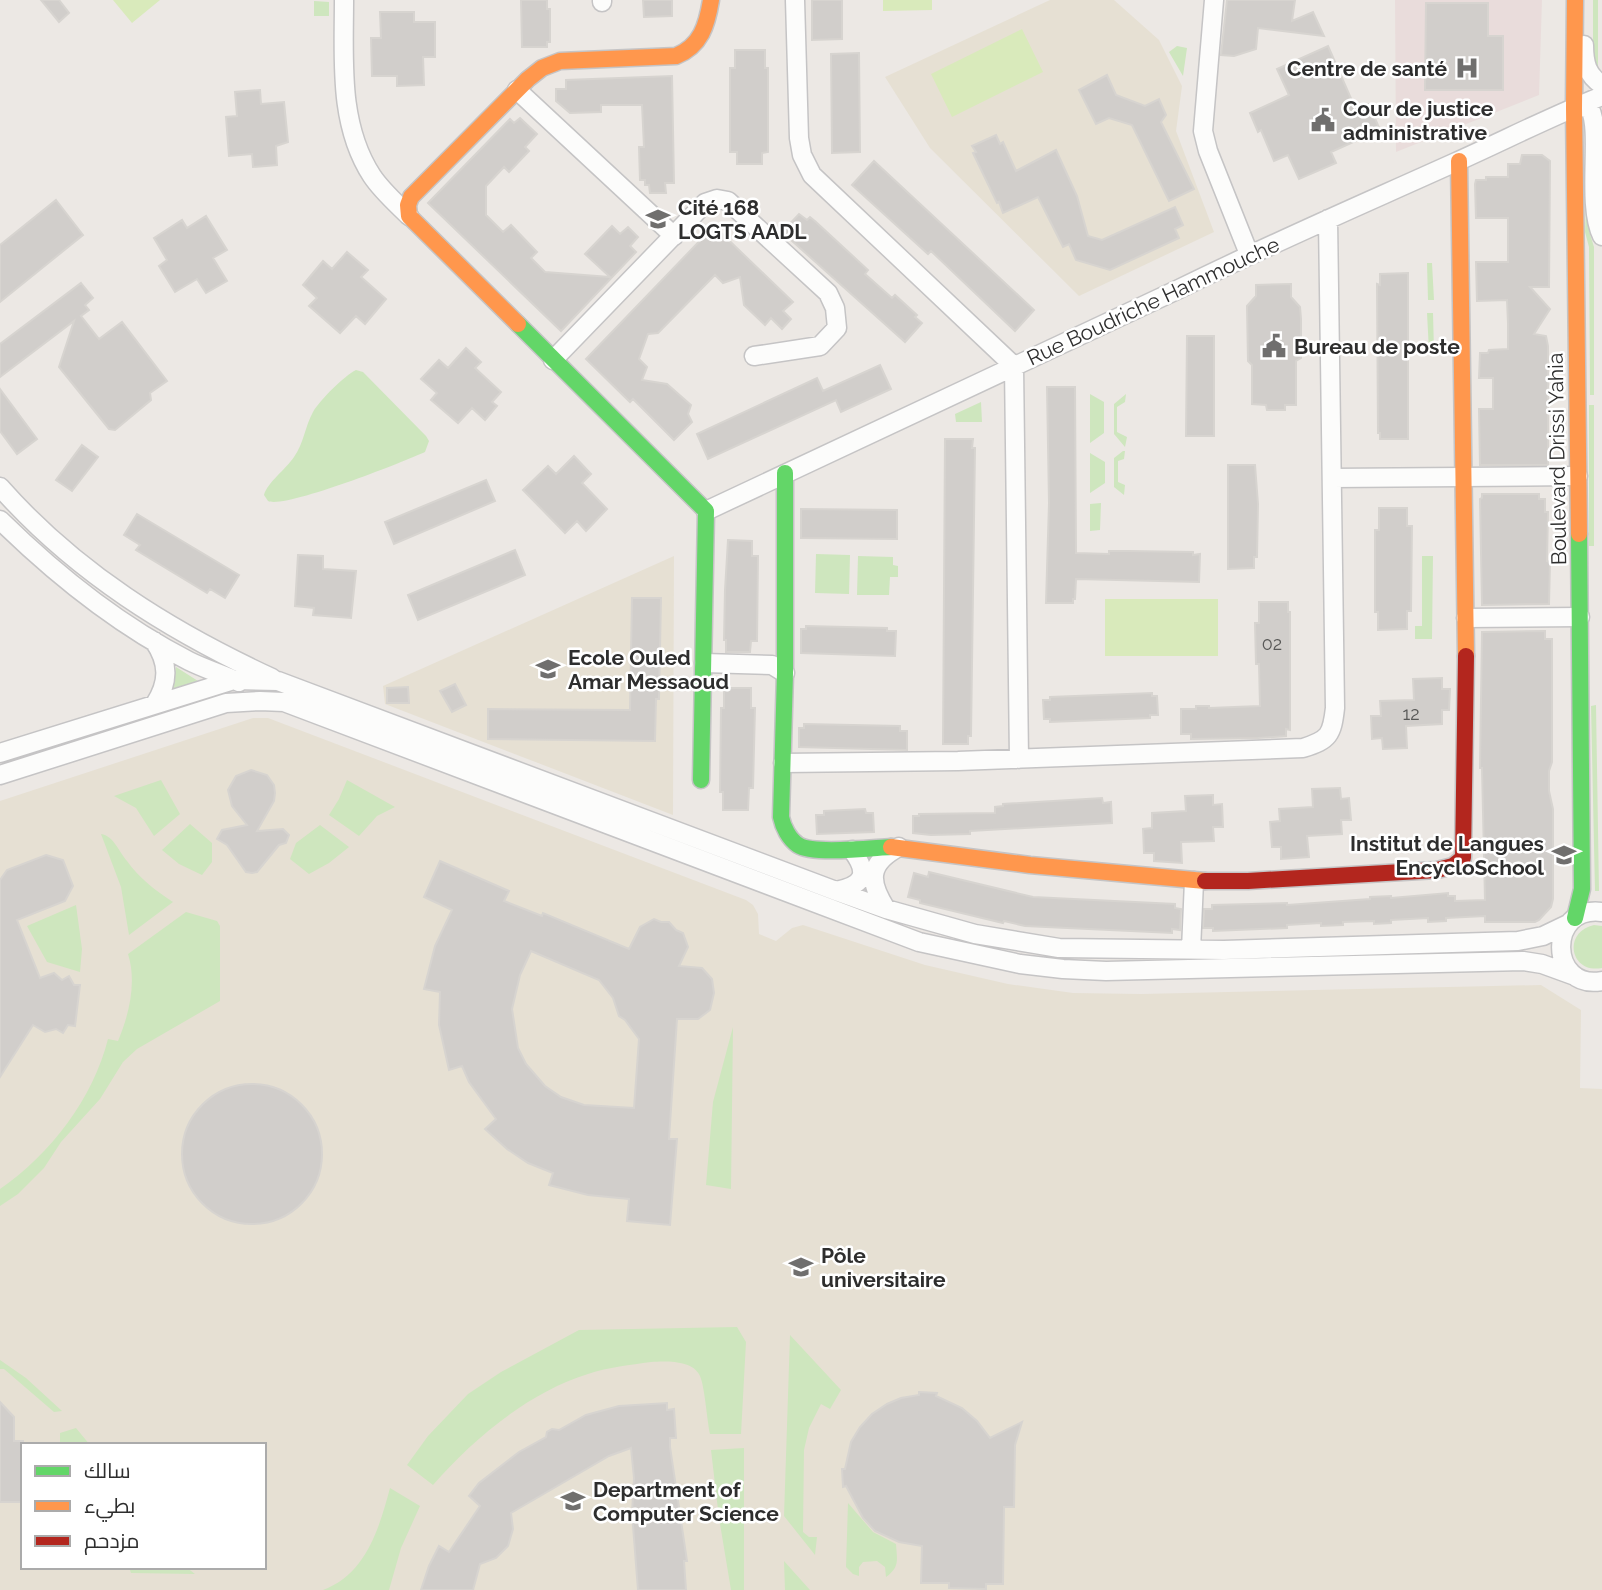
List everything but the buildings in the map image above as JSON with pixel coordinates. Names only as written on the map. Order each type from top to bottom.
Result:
[{"type":"street","points":[[344,0],[348,117],[359,152],[371,174],[409,216],[706,511],[701,780]]},
{"type":"street","points":[[409,216],[408,205],[411,197],[542,68],[560,61],[683,54],[692,49],[703,34],[710,0]]},
{"type":"street","points":[[795,0],[799,138],[802,155],[812,174],[1014,366],[1019,759]]},
{"type":"street","points":[[1214,0],[1203,131],[1208,151],[1249,254]]},
{"type":"street","name":"Boulevard Drissi Yahia","points":[[1572,921],[1582,889],[1574,144],[1575,0]]},
{"type":"street","points":[[1584,0],[1584,61],[1591,78],[1602,85]]},
{"type":"street","points":[[1550,117],[1564,106],[1574,85]]},
{"type":"street","points":[[517,90],[674,236]]},
{"type":"street","name":"Rue Boudriche Hammouche","points":[[706,511],[1249,254],[1602,96]]},
{"type":"street","points":[[1576,107],[1590,109],[1597,122],[1597,227],[1602,236]]},
{"type":"street","points":[[1550,117],[1563,121],[1569,128],[1574,144]]},
{"type":"street","points":[[836,891],[849,889],[860,881],[870,866],[899,847],[1030,865],[1194,881],[1248,881],[1437,870],[1453,866],[1463,858],[1466,618],[1459,161]]},
{"type":"street","points":[[382,188],[402,198],[411,197]]},
{"type":"street","points":[[553,360],[705,203],[717,199],[728,201],[828,293],[835,308],[836,328],[820,346],[754,356]]},
{"type":"street","points":[[783,763],[1019,759],[1303,748],[1324,741],[1333,727],[1335,708],[1328,219]]},
{"type":"street","points":[[785,473],[783,827],[798,845],[812,850],[852,850],[861,862],[876,869],[882,860],[899,847]]},
{"type":"street","points":[[1332,478],[1578,476]]},
{"type":"street","points":[[0,487],[24,515],[117,592],[173,628],[278,681],[836,891],[886,909],[975,934],[1059,948],[1191,950],[1518,941],[1543,936],[1584,913],[1602,912]]},
{"type":"street","points":[[0,520],[29,548],[93,599],[190,662],[284,702],[919,942],[990,959],[1063,969],[1106,971],[1523,961],[1542,964],[1587,981],[1602,981]]},
{"type":"street","points":[[1466,618],[1580,617]]},
{"type":"street","points":[[154,641],[166,666],[166,679],[155,704]]},
{"type":"street","points":[[215,651],[231,669],[234,680],[233,691],[226,703]]},
{"type":"street","points":[[704,663],[772,665],[785,673]]},
{"type":"street","points":[[0,753],[234,680],[278,681]]},
{"type":"street","points":[[0,775],[226,703],[284,702]]},
{"type":"street","points":[[870,866],[874,891],[886,909]]},
{"type":"street","points":[[1191,950],[1194,881]]},
{"type":"street","points":[[1572,921],[1563,933],[1560,953],[1564,963],[1575,976]]},
{"type":"shaded area","points":[[1050,0],[1114,0],[1159,40],[1182,86],[1176,131],[1214,232],[1079,296],[930,148],[885,77]]},
{"type":"shaded area","name":"Centre de santé","points":[[1395,0],[1542,0],[1539,95],[1396,152]]},
{"type":"shaded area","name":"Ecole Ouled Amar Messaoud","points":[[674,556],[673,815],[385,704],[383,686]]},
{"type":"shaded area","name":"Pôle universitaire","points":[[253,718],[268,718],[746,900],[758,914],[759,934],[776,941],[792,928],[803,925],[925,965],[1008,984],[1073,993],[1141,994],[1541,985],[1581,1010],[1580,1088],[1602,1089],[1602,1590],[0,1590],[0,801]]},
{"type":"green space","points":[[113,0],[160,0],[132,23]]},
{"type":"green space","points":[[883,0],[932,0],[932,10],[883,11]]},
{"type":"green space","points":[[1593,0],[1598,0],[1598,70],[1593,61]]},
{"type":"green space","points":[[314,1],[329,2],[329,16],[314,16]]},
{"type":"green space","points":[[1022,29],[1043,72],[952,117],[931,74]]},
{"type":"green space","points":[[1177,46],[1187,48],[1183,76],[1169,52]]},
{"type":"green space","points":[[1589,125],[1589,231],[1594,247],[1594,395],[1590,395],[1589,247],[1585,232]]},
{"type":"green space","points":[[1427,263],[1432,263],[1434,300],[1428,300]]},
{"type":"green space","points":[[1427,313],[1433,313],[1434,351],[1429,351]]},
{"type":"green space","points":[[356,370],[363,372],[426,436],[429,441],[425,452],[319,492],[279,502],[268,501],[264,495],[266,490],[291,462],[313,412],[345,377]]},
{"type":"green space","points":[[1090,394],[1104,402],[1104,433],[1090,443]]},
{"type":"green space","points":[[1126,394],[1125,402],[1117,407],[1117,432],[1127,437],[1125,447],[1114,434],[1114,404]]},
{"type":"green space","points":[[981,402],[982,422],[956,422],[955,414]]},
{"type":"green space","points":[[1589,405],[1594,405],[1594,546],[1589,546]]},
{"type":"green space","points":[[1123,451],[1124,459],[1118,461],[1118,482],[1125,485],[1124,495],[1114,487],[1114,458]]},
{"type":"green space","points":[[1090,453],[1105,462],[1105,483],[1090,493]]},
{"type":"green space","points":[[1101,503],[1100,530],[1090,531],[1090,504]]},
{"type":"green space","points":[[816,554],[850,555],[849,594],[815,593]]},
{"type":"green space","points":[[858,556],[893,557],[893,565],[898,566],[898,577],[890,577],[889,595],[857,595]]},
{"type":"green space","points":[[1422,556],[1433,556],[1432,639],[1415,639],[1415,626],[1422,626]]},
{"type":"green space","points":[[1105,599],[1218,599],[1218,656],[1105,656]]},
{"type":"green space","points":[[176,667],[198,681],[172,689]]},
{"type":"green space","points":[[1596,705],[1599,891],[1595,891],[1591,706]]},
{"type":"green space","points":[[161,780],[180,814],[154,836],[136,808],[114,796]]},
{"type":"green space","points":[[347,780],[395,807],[377,816],[359,836],[329,815]]},
{"type":"green space","points":[[190,824],[212,843],[212,862],[202,875],[179,864],[162,850]]},
{"type":"green space","points":[[320,825],[349,847],[309,874],[290,859],[296,843]]},
{"type":"green space","points":[[101,834],[113,841],[142,879],[173,902],[129,935],[121,887]]},
{"type":"green space","points":[[76,905],[82,949],[80,972],[47,962],[27,926]]},
{"type":"green space","points":[[186,912],[217,921],[220,926],[220,1001],[137,1049],[123,1062],[100,1099],[61,1142],[44,1168],[18,1194],[0,1206],[0,1189],[19,1175],[53,1142],[81,1103],[101,1061],[108,1039],[118,1041],[132,987],[128,954]]},
{"type":"green space","points":[[1594,925],[1602,926],[1602,968],[1583,965],[1574,951],[1577,936]]},
{"type":"green space","points":[[733,1027],[731,1189],[706,1185],[713,1102]]},
{"type":"green space","points":[[737,1327],[746,1342],[741,1434],[710,1434],[700,1376],[692,1367],[678,1363],[651,1362],[596,1372],[545,1392],[484,1434],[433,1485],[407,1465],[428,1436],[468,1394],[501,1372],[579,1330]]},
{"type":"green space","points":[[790,1335],[841,1390],[830,1409],[821,1404],[809,1428],[804,1450],[803,1532],[809,1537],[817,1537],[815,1555],[784,1516]]},
{"type":"green space","points":[[0,1360],[26,1378],[62,1411],[54,1412],[4,1369],[0,1369]]},
{"type":"green space","points":[[76,1428],[88,1443],[60,1443],[60,1433]]},
{"type":"green space","points":[[744,1448],[744,1590],[731,1590],[711,1450]]},
{"type":"green space","points":[[390,1488],[420,1506],[401,1548],[389,1590],[323,1590],[338,1583],[360,1562],[375,1534]]},
{"type":"green space","points":[[848,1503],[873,1532],[896,1544],[896,1566],[886,1577],[885,1567],[877,1561],[863,1562],[859,1567],[859,1576],[846,1567]]},
{"type":"green space","points":[[784,1561],[810,1590],[785,1590]]},
{"type":"green space","points":[[130,1569],[189,1569],[195,1574],[131,1573]]},
{"type":"traffic: fast","points":[[518,324],[706,511],[701,780]]},
{"type":"traffic: fast","points":[[785,473],[782,821],[792,839],[805,848],[829,850],[891,847]]},
{"type":"traffic: fast","points":[[1575,918],[1582,889],[1579,534]]},
{"type":"traffic: slow","points":[[518,324],[409,216],[408,205],[411,197],[542,68],[560,61],[676,56],[691,47],[701,34],[711,0]]},
{"type":"traffic: slow","points":[[1575,0],[1579,534]]},
{"type":"traffic: slow","points":[[1459,161],[1466,656]]},
{"type":"traffic: slow","points":[[891,847],[1030,865],[1205,881]]},
{"type":"traffic: jam","points":[[1205,881],[1437,870],[1453,866],[1463,858],[1466,656]]},
{"type":"place","name":"Centre de santé","points":[[1467,68]]},
{"type":"place","name":"Cour de justice administrative","points":[[1323,120]]},
{"type":"place","name":"Cité 168 LOGTS AADL","points":[[658,219]]},
{"type":"place","name":"Bureau de poste","points":[[1274,346]]},
{"type":"place","name":"Ecole Ouled Amar Messaoud","points":[[548,669]]},
{"type":"place","name":"Institut de Langues EncycloSchool","points":[[1564,855]]},
{"type":"place","name":"Pôle universitaire","points":[[801,1267]]},
{"type":"place","name":"Department of Computer Science","points":[[573,1501]]}]
